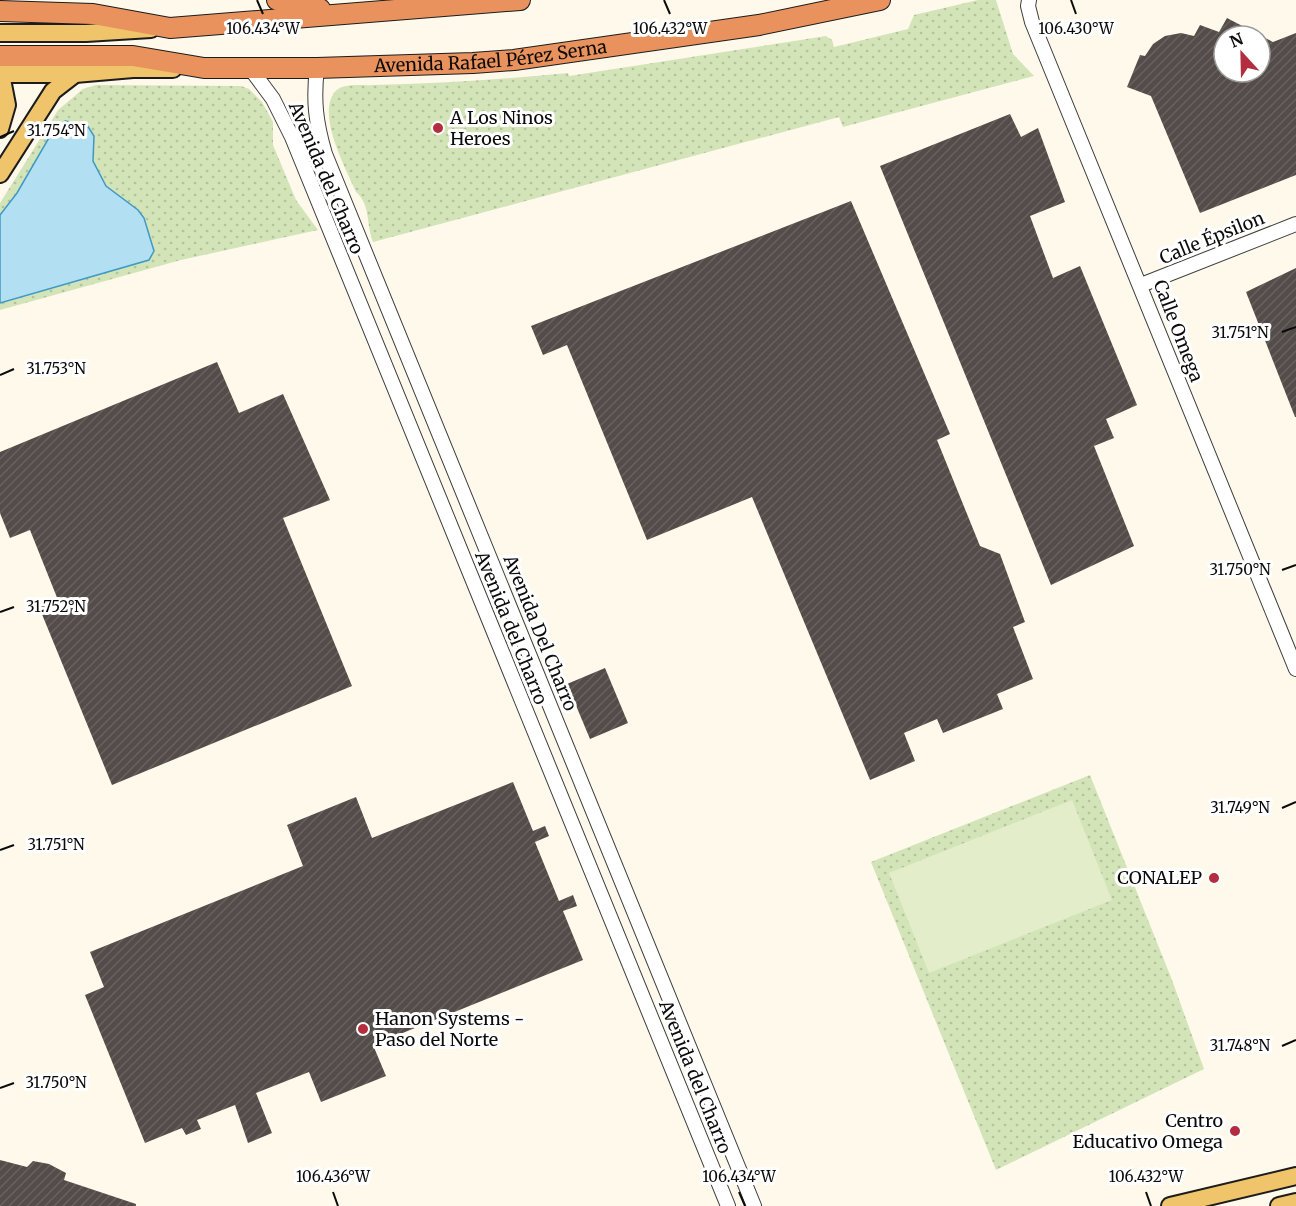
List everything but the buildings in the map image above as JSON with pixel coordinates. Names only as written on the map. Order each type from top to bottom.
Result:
[{"type":"highway","points":[[277,0],[343,14]]},
{"type":"highway","points":[[7,11],[93,14],[170,28],[520,0]]},
{"type":"highway","name":"Avenida Rafael Pérez Serna","points":[[0,68],[134,56],[204,68],[316,68],[514,60],[759,25],[880,0]]},
{"type":"main road","points":[[0,33],[86,33],[170,28]]},
{"type":"main road","points":[[0,129],[7,105],[0,68],[75,74],[133,69],[204,68]]},
{"type":"main road","points":[[0,174],[53,91],[75,74]]},
{"type":"main road","points":[[1170,1206],[1296,1176]]},
{"type":"main road","points":[[1279,1206],[1296,1202]]},
{"type":"street","name":"Calle Omega","points":[[1026,2],[1045,54],[1296,669]]},
{"type":"street","name":"Avenida del Charro","points":[[250,68],[273,99],[287,127],[728,1206]]},
{"type":"street","name":"Avenida Del Charro","points":[[316,68],[315,117],[325,154],[754,1206]]},
{"type":"street","name":"Calle Épsilon","points":[[1141,285],[1296,224]]},
{"type":"green space","points":[[978,0],[996,0],[1013,54],[1034,76],[843,127],[839,117],[373,242],[364,203],[346,170],[331,128],[330,103],[334,93],[342,87],[352,85],[446,82],[568,73],[569,76],[826,36],[832,40],[834,47],[908,29],[914,15]]},
{"type":"green space","points":[[96,85],[241,86],[249,89],[262,102],[273,122],[273,145],[296,200],[318,230],[181,260],[0,310],[0,203],[58,110],[83,89]]},
{"type":"green space","points":[[1090,775],[1172,980],[1204,1069],[996,1170],[871,862]]},
{"type":"green space","points":[[1072,800],[1112,900],[929,973],[889,873]]},
{"type":"water","points":[[65,121],[87,125],[94,136],[93,161],[106,186],[138,210],[144,218],[154,251],[149,260],[0,303],[0,215],[17,193],[54,129]]},
{"type":"place","name":"A Los Ninos Heroes","points":[[438,128]]},
{"type":"place","name":"CONALEP","points":[[1214,878]]},
{"type":"place","name":"Hanon Systems - Paso del Norte","points":[[363,1029]]},
{"type":"place","name":"Centro Educativo Omega","points":[[1235,1131]]}]
